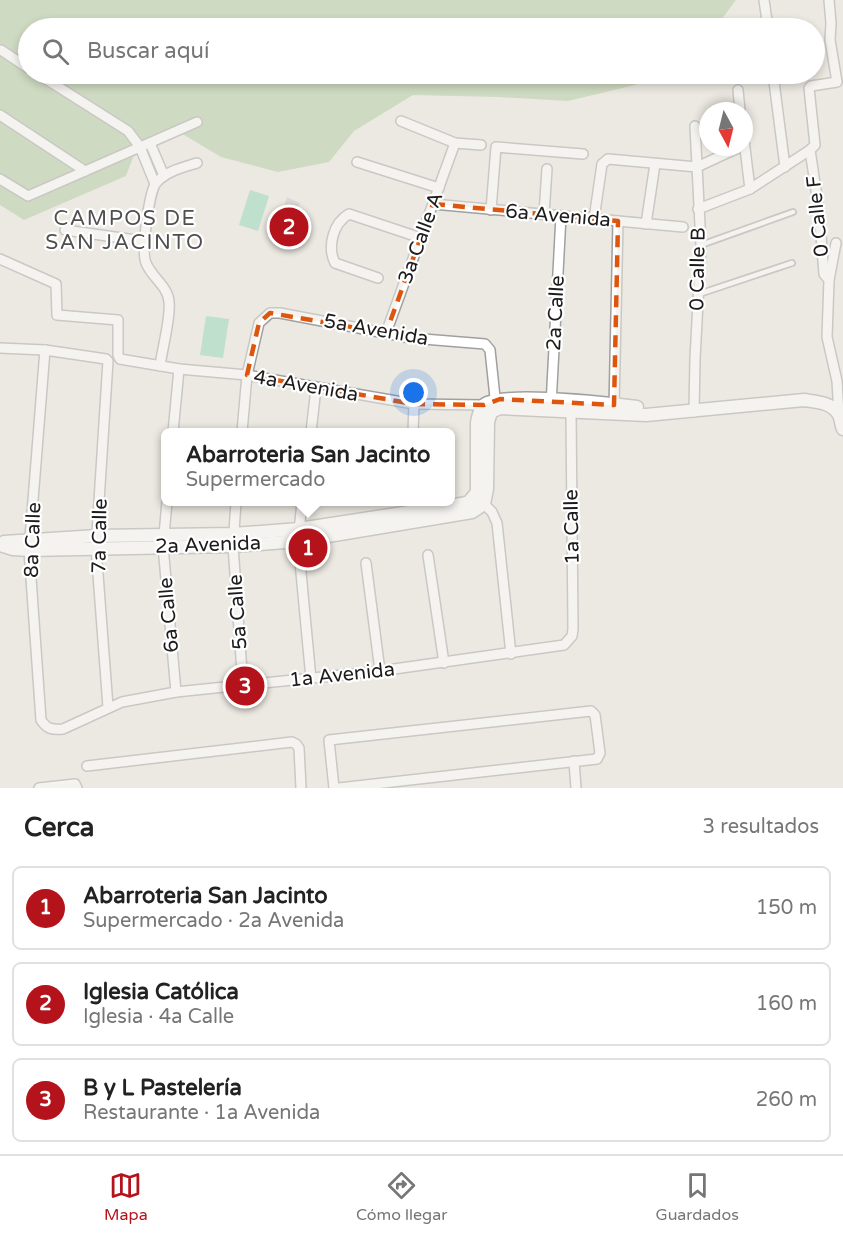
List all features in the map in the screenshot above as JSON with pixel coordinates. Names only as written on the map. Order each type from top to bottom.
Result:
[{"type":"street","points":[[764,0],[767,18]]},
{"type":"street","name":"0 Calle F","points":[[825,84],[837,82],[830,39],[829,0]]},
{"type":"street","points":[[1,50],[18,61]]},
{"type":"street","points":[[54,84],[128,131],[140,147],[155,184]]},
{"type":"street","points":[[774,84],[785,167]]},
{"type":"street","name":"0 Calle F","points":[[824,84],[809,88],[824,274],[829,280]]},
{"type":"street","points":[[738,90],[739,102]]},
{"type":"street","points":[[0,115],[86,171]]},
{"type":"street","points":[[401,121],[455,143],[481,145]]},
{"type":"street","points":[[0,180],[28,196],[197,122]]},
{"type":"street","name":"0 Calle B","points":[[694,411],[694,359],[701,245],[695,126]]},
{"type":"street","points":[[150,143],[164,176]]},
{"type":"street","name":"3a Calle A","points":[[386,333],[455,143]]},
{"type":"street","points":[[491,210],[497,146],[583,154]]},
{"type":"street","points":[[698,209],[750,189],[812,147]]},
{"type":"street","points":[[594,219],[602,164],[608,159],[698,167],[722,156]]},
{"type":"street","points":[[745,156],[750,189]]},
{"type":"street","points":[[357,162],[439,188]]},
{"type":"street","points":[[160,366],[170,303],[166,290],[146,264],[143,255],[143,241],[155,184],[164,176],[197,163]]},
{"type":"street","points":[[646,224],[655,164]]},
{"type":"street","points":[[543,214],[548,169]]},
{"type":"street","name":"6a Avenida","points":[[433,204],[683,226]]},
{"type":"street","points":[[378,278],[335,263],[332,257],[334,235],[342,218],[349,214],[421,238]]},
{"type":"street","name":"2a Calle","points":[[551,405],[561,216]]},
{"type":"street","points":[[614,409],[618,221]]},
{"type":"street","points":[[65,230],[143,241]]},
{"type":"street","name":"0 Calle F","points":[[837,243],[829,280],[827,337],[837,381],[839,415]]},
{"type":"street","name":"4a Avenida","points":[[0,259],[56,284],[56,313],[59,316],[118,321],[119,357],[160,366],[247,375],[414,404],[493,407],[551,405],[614,409],[646,415],[804,400],[822,403],[833,408],[839,415]]},
{"type":"street","name":"5a Avenida","points":[[247,375],[259,322],[270,313],[280,313],[440,342],[478,343],[487,346],[490,350],[493,407]]},
{"type":"street","points":[[0,348],[45,350]]},
{"type":"street","name":"7a Calle","points":[[45,350],[106,359],[109,364],[97,542],[108,707]]},
{"type":"street","name":"8a Calle","points":[[45,350],[29,545],[41,720],[48,728]]},
{"type":"street","points":[[173,428],[179,369]]},
{"type":"street","points":[[242,428],[247,375]]},
{"type":"street","points":[[311,428],[316,388]]},
{"type":"street","points":[[412,428],[414,404]]},
{"type":"street","name":"4a Avenida","points":[[551,405],[571,412],[614,409]]},
{"type":"street","points":[[493,407],[479,412],[477,492],[480,500],[492,512],[497,523],[511,654]]},
{"type":"street","name":"1a Calle","points":[[568,641],[573,629],[571,412]]},
{"type":"street","points":[[839,415],[843,429]]},
{"type":"street","name":"2a Avenida","points":[[455,505],[480,500]]},
{"type":"street","name":"6a Calle","points":[[167,506],[164,540],[176,692]]},
{"type":"street","name":"5a Calle","points":[[236,506],[233,540],[243,686]]},
{"type":"street","points":[[301,506],[298,535],[311,679]]},
{"type":"street","name":"2a Avenida","points":[[0,544],[13,549],[29,545],[233,540],[298,535],[450,506]]},
{"type":"street","points":[[428,555],[444,663]]},
{"type":"street","points":[[366,563],[380,671]]},
{"type":"street","name":"1a Avenida","points":[[48,728],[63,729],[108,707],[176,692],[444,663],[558,647],[568,641]]},
{"type":"street","points":[[334,788],[329,740],[594,712],[600,756],[597,759],[339,788]]},
{"type":"street","points":[[87,766],[292,742],[298,748],[302,788]]},
{"type":"street","points":[[574,761],[576,788]]},
{"type":"street","points":[[39,788],[75,784],[77,788]]},
{"type":"lane","points":[[701,245],[793,212]]},
{"type":"lane","points":[[699,294],[792,263]]},
{"type":"highlighted area","points":[[433,204],[618,221],[614,405],[500,399],[484,405],[414,404],[247,375],[259,323],[270,313],[386,333]]},
{"type":"shaded area","points":[[287,197],[300,203],[297,211],[307,216],[294,248],[272,238]]},
{"type":"green space","points":[[0,0],[736,0],[722,18],[18,18],[18,84],[637,84],[568,101],[413,95],[354,131],[329,162],[278,172],[221,157],[179,132],[137,147],[126,176],[24,220],[0,205]]},
{"type":"green space","points":[[250,190],[269,196],[258,231],[239,225]]},
{"type":"green space","points":[[206,316],[229,319],[223,358],[200,355]]},
{"type":"place","name":"Iglesia Católica","points":[[289,227]]},
{"type":"place","name":"Abarroteria San Jacinto","points":[[308,548]]},
{"type":"place","name":"B y L Pastelería","points":[[245,686]]},
{"type":"district","name":"CAMPOS DE SAN JACINTO","points":[[125,230]]}]
